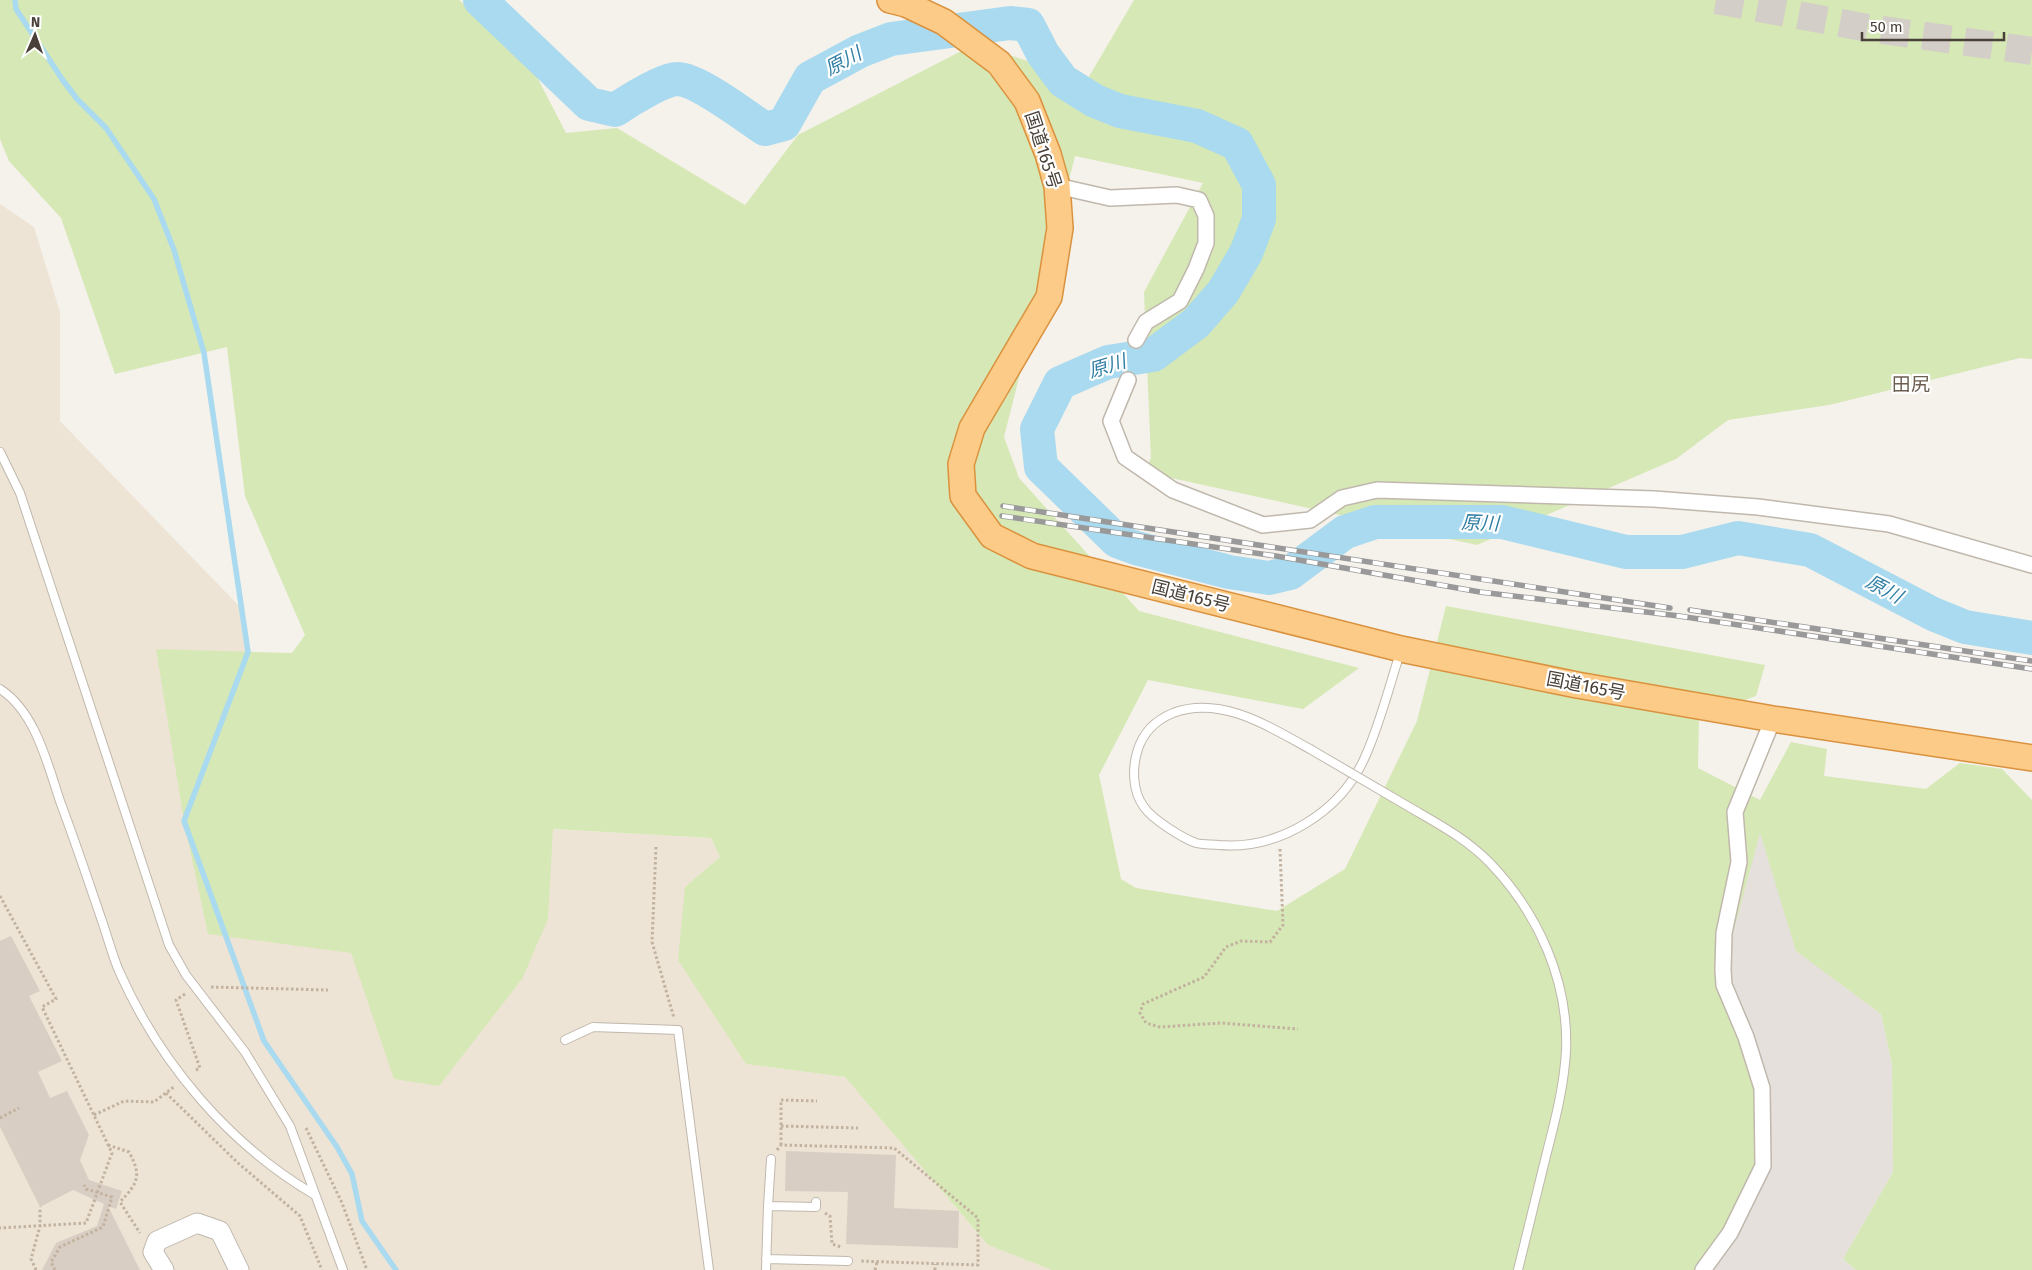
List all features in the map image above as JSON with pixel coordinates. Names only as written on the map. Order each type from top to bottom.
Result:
[{"type":"highway","name":"国道165号","points":[[890,0],[906,4],[944,22],[999,63],[1027,101],[1048,154],[1057,186],[1060,228],[1048,296],[972,428],[961,464],[963,496],[992,536],[1032,556],[1401,649],[1577,685],[1773,719],[2032,758]]},
{"type":"street","points":[[1057,186],[1110,198],[1178,195],[1199,200],[1206,216],[1206,244],[1196,269],[1180,301],[1146,322],[1136,340]]},
{"type":"street","points":[[1128,380],[1112,421],[1125,457],[1173,490],[1263,524],[1310,520],[1342,498],[1376,490],[1654,499],[1758,507],[1889,524],[2032,565]]},
{"type":"street","points":[[1703,1270],[1730,1233],[1763,1166],[1762,1088],[1746,1037],[1724,985],[1723,970],[1724,933],[1739,862],[1735,812],[1773,719]]},
{"type":"street","points":[[164,1270],[153,1252],[157,1241],[197,1223],[220,1230],[239,1270]]},
{"type":"lane","points":[[0,452],[20,493],[169,945],[186,975],[244,1052],[290,1126],[343,1270]]},
{"type":"lane","points":[[1401,649],[1365,757],[1347,786],[1309,822],[1265,841],[1235,846],[1197,843],[1170,829],[1144,807],[1134,782],[1135,757],[1142,737],[1159,719],[1186,708],[1217,709],[1262,722],[1310,750],[1416,811],[1457,835],[1489,862],[1524,902],[1536,924],[1559,984],[1564,1014],[1566,1050],[1562,1085],[1518,1270]]},
{"type":"lane","points":[[0,689],[10,696],[31,724],[51,775],[119,971],[150,1031],[222,1125],[283,1176],[315,1195]]},
{"type":"lane","points":[[565,1040],[592,1026],[678,1030],[709,1270]]},
{"type":"lane","points":[[766,1270],[771,1159]]},
{"type":"lane","points":[[768,1206],[816,1205]]},
{"type":"lane","points":[[766,1259],[848,1261]]},
{"type":"path","points":[[1279,835],[1283,925],[1270,942],[1241,941],[1226,947],[1204,977],[1143,1004],[1140,1013],[1146,1023],[1160,1027],[1221,1023],[1298,1029]]},
{"type":"path","points":[[656,846],[652,942],[678,1030]]},
{"type":"path","points":[[0,896],[56,999],[42,1007],[112,1153],[86,1223],[0,1228]]},
{"type":"path","points":[[220,987],[328,990]]},
{"type":"path","points":[[184,994],[176,1000],[200,1068],[194,1072]]},
{"type":"path","points":[[94,1115],[124,1101],[154,1102],[167,1092],[238,1162],[300,1216],[322,1270]]},
{"type":"path","points":[[771,1159],[781,1145],[781,1100],[817,1101]]},
{"type":"path","points":[[0,1118],[19,1108]]},
{"type":"path","points":[[304,1123],[342,1203],[367,1270]]},
{"type":"path","points":[[781,1126],[858,1128]]},
{"type":"path","points":[[108,1145],[129,1152],[138,1168],[136,1186],[120,1202],[136,1225]]},
{"type":"path","points":[[781,1145],[894,1148],[978,1218],[978,1265],[848,1261],[848,1249],[832,1244],[830,1216],[816,1205]]},
{"type":"path","points":[[55,1270],[51,1262],[60,1247],[103,1227],[112,1197],[86,1189],[84,1185]]},
{"type":"path","points":[[36,1270],[31,1259],[40,1226],[40,1207]]},
{"type":"path","points":[[874,1270],[877,1262]]},
{"type":"path","points":[[935,1264],[935,1270]]},
{"type":"shaded area","points":[[0,204],[34,227],[60,312],[60,421],[241,608],[248,652],[296,815],[711,838],[720,857],[685,887],[746,1064],[845,1077],[988,1245],[1052,1270],[0,1270]]},
{"type":"shaded area","points":[[1760,832],[1797,951],[1881,1014],[1892,1064],[1893,1172],[1843,1259],[1856,1270],[1703,1270],[1723,970]]},
{"type":"green space","points":[[0,0],[459,0],[526,56],[566,133],[617,128],[745,205],[798,135],[975,44],[1087,80],[1134,0],[2032,0],[2032,359],[2020,358],[1829,405],[1728,420],[1676,459],[1477,545],[1144,472],[1151,458],[1144,292],[1203,183],[1075,156],[1004,437],[1019,478],[1139,611],[1359,668],[1303,709],[1148,680],[1099,775],[1121,879],[1136,888],[1277,911],[1345,869],[1417,721],[1446,606],[1765,665],[1756,696],[1699,717],[1698,768],[1760,800],[1791,742],[1827,749],[1824,776],[1926,789],[1960,763],[2002,769],[2032,800],[2032,1270],[1856,1270],[1843,1259],[1893,1172],[1892,1064],[1881,1014],[1796,951],[1760,833],[1723,971],[1762,1088],[1763,1155],[1703,1270],[1052,1270],[988,1245],[845,1077],[746,1064],[678,960],[685,887],[720,857],[711,838],[553,829],[548,919],[522,979],[439,1086],[394,1079],[351,953],[208,934],[184,821],[156,649],[292,653],[305,635],[245,496],[227,347],[115,374],[61,218],[9,161],[0,139]]},
{"type":"building","points":[[11,936],[40,991],[29,996],[62,1061],[38,1072],[50,1098],[67,1091],[89,1135],[80,1160],[89,1180],[122,1191],[116,1209],[108,1206],[140,1270],[42,1270],[56,1243],[97,1226],[104,1204],[73,1190],[40,1207],[0,1127],[0,941]]},
{"type":"building","points":[[786,1151],[896,1155],[894,1208],[959,1211],[958,1248],[846,1244],[848,1192],[785,1191]]},
{"type":"waterway","points":[[15,0],[16,9],[62,79],[77,99],[106,128],[154,199],[174,250],[204,353],[248,652],[184,821],[264,1041],[337,1147],[352,1174],[362,1221],[396,1270]]},
{"type":"waterway","name":"原川","points":[[480,0],[589,104],[615,110],[664,82],[678,79],[698,85],[765,129],[784,124],[810,78],[860,51],[891,39],[1010,23],[1028,25],[1043,54],[1063,81],[1095,101],[1120,111],[1197,126],[1237,144],[1259,185],[1259,219],[1246,253],[1223,292],[1196,323],[1153,355],[1108,362],[1060,383],[1037,429],[1041,467],[1117,541],[1136,548],[1229,572],[1269,578],[1290,573],[1345,532],[1375,522],[1502,522],[1626,552],[1682,552],[1738,538],[1810,550],[1933,614],[1965,627],[2032,638]]},
{"type":"tunnel","points":[[1716,0],[1868,28],[2032,51]]},
{"type":"railway","points":[[1003,506],[1670,608]]},
{"type":"railway","points":[[1002,516],[1276,556],[1480,592],[1679,616],[2032,669]]},
{"type":"railway","points":[[1690,610],[2032,661]]},
{"type":"district","name":"田尻","points":[[1911,384]]}]
